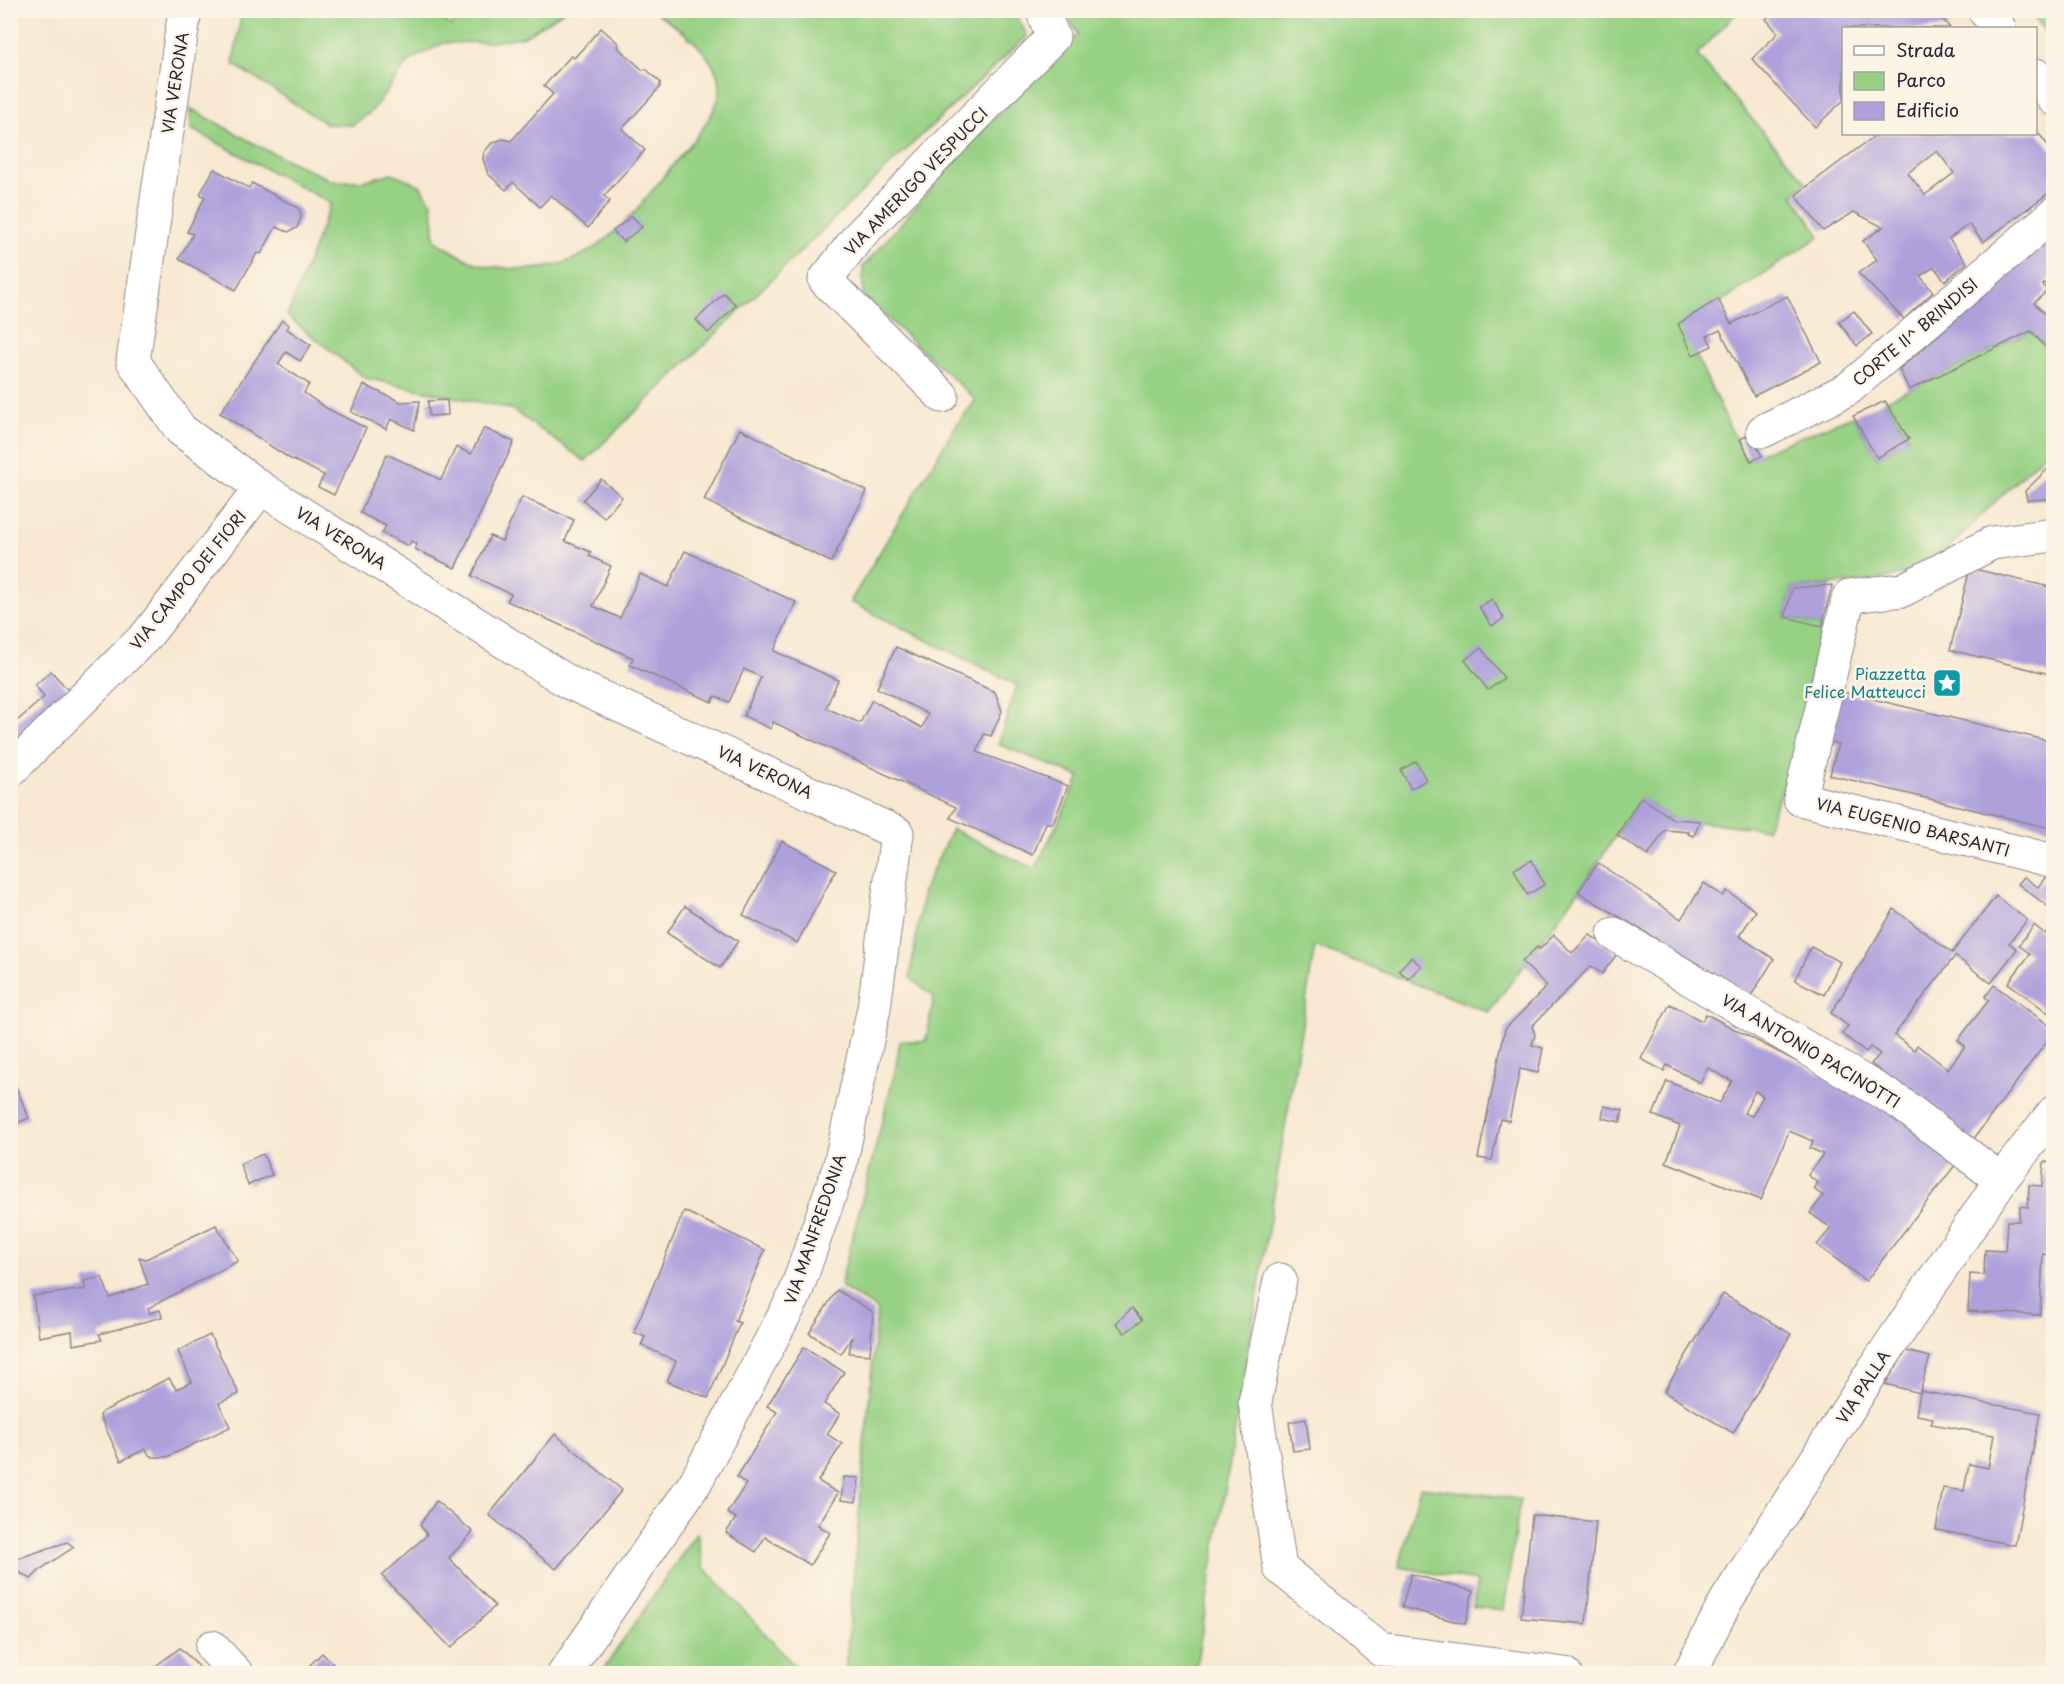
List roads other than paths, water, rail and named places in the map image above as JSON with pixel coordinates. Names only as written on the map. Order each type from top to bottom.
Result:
[{"type":"street","name":"VIA VERONA","points":[[185,10],[133,361],[181,430],[261,488],[568,682],[897,833]]},
{"type":"street","name":"VIA AMERIGO VESPUCCI","points":[[942,396],[825,280],[858,237],[1053,38],[1042,10]]},
{"type":"street","points":[[1984,10],[1998,27]]},
{"type":"street","points":[[2037,76],[2054,99]]},
{"type":"street","name":"CORTE II^ BRINDISI","points":[[1763,431],[1848,389],[2054,214]]},
{"type":"street","name":"VIA CAMPO DEI FIORI","points":[[10,771],[147,635],[261,488]]},
{"type":"street","name":"VIA EUGENIO BARSANTI","points":[[2054,535],[1992,543],[1904,590],[1849,596],[1800,800],[2054,861]]},
{"type":"street","name":"VIA MANFREDONIA","points":[[564,1674],[695,1483],[794,1297],[840,1165],[874,1008],[897,833]]},
{"type":"street","name":"VIA ANTONIO PACINOTTI","points":[[1614,934],[1900,1103],[2001,1180]]},
{"type":"street","name":"VIA PALLA","points":[[1689,1674],[1732,1591],[1874,1369],[2001,1180],[2054,1112]]},
{"type":"street","points":[[1280,1280],[1255,1402],[1280,1568],[1381,1650],[1565,1674]]},
{"type":"street","points":[[212,1647],[237,1674]]},
{"type":"place","name":"Piazzetta Felice Matteucci","points":[[1947,683]]}]
